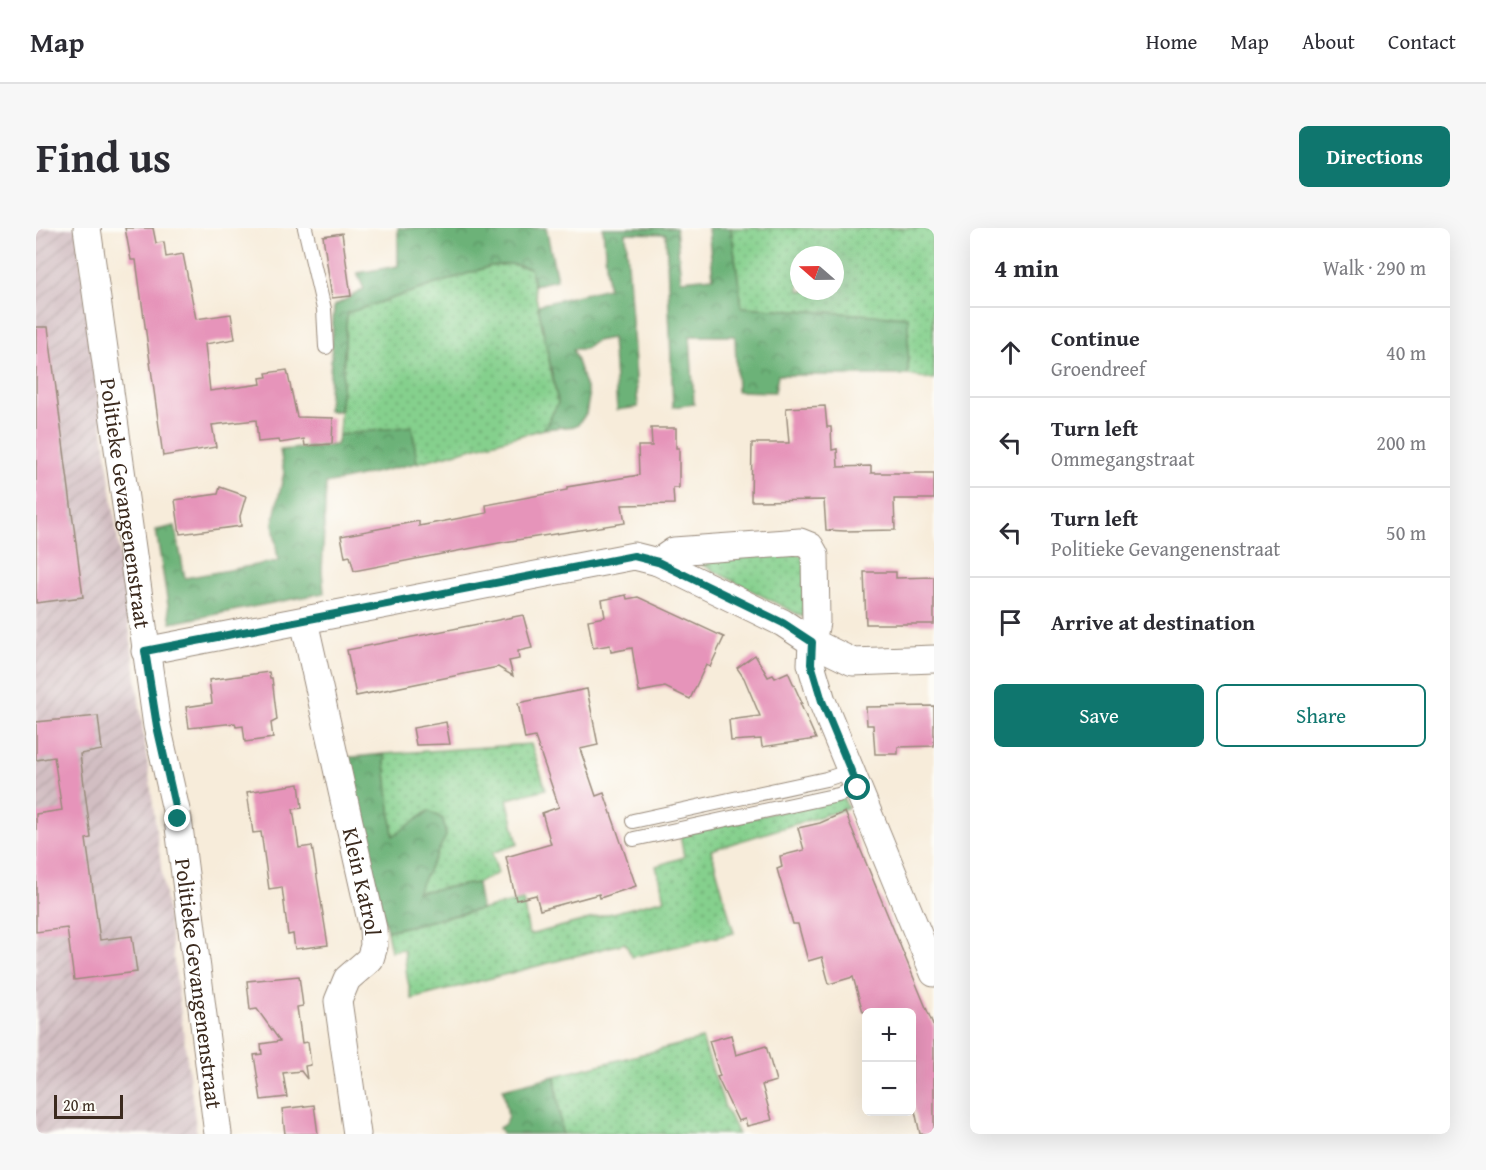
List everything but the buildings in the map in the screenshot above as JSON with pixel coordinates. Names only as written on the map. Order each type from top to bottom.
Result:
[{"type":"street","name":"Politieke Gevangenenstraat","points":[[87,228],[145,651],[157,726],[178,819],[218,1134]]},
{"type":"street","points":[[658,562],[674,551],[800,542],[810,546],[815,555],[816,588],[816,622],[811,664],[822,701],[934,973]]},
{"type":"street","points":[[145,651],[634,556],[658,562],[783,623],[812,642],[853,662],[934,659]]},
{"type":"street","name":"Klein Katrol","points":[[304,621],[373,929],[374,946],[370,959],[347,980],[338,1001],[357,1134]]},
{"type":"lane","points":[[305,228],[324,309],[326,347]]},
{"type":"lane","points":[[633,820],[826,779],[855,779]]},
{"type":"lane","points":[[634,839],[838,795],[855,779]]},
{"type":"shaded area","points":[[36,228],[76,228],[197,1134],[36,1134]]},
{"type":"green space","points":[[398,228],[546,228],[557,280],[534,285],[530,268],[510,264],[491,266],[347,313],[340,411],[328,411],[334,306],[364,289],[357,273],[398,266]]},
{"type":"green space","points":[[603,228],[676,228],[681,280],[713,277],[708,228],[731,228],[742,307],[908,317],[908,375],[778,375],[775,392],[737,391],[735,336],[690,336],[694,404],[673,407],[666,234],[626,233],[638,407],[617,410],[612,338],[596,341],[585,349],[573,349],[589,397],[586,414],[577,426],[544,429],[558,403],[538,305],[608,288]]},
{"type":"green space","points":[[731,228],[934,228],[934,242],[932,242],[934,380],[908,375],[907,317],[742,307]]},
{"type":"green space","points":[[510,264],[530,268],[558,403],[544,429],[417,463],[412,427],[339,435],[347,313],[491,266]]},
{"type":"green space","points":[[412,426],[417,463],[326,484],[322,571],[324,593],[171,623],[156,530],[175,526],[185,578],[278,561],[273,522],[284,473],[280,450],[336,445],[339,435]]},
{"type":"green space","points":[[795,554],[806,557],[803,617],[689,558]]},
{"type":"green space","points":[[531,744],[546,789],[507,799],[518,844],[492,853],[498,873],[477,883],[416,892],[446,836],[443,820],[428,811],[393,837],[384,754]]},
{"type":"green space","points":[[384,754],[393,836],[429,811],[443,819],[446,836],[417,892],[477,883],[481,909],[387,931],[343,758]]},
{"type":"green space","points":[[843,797],[848,808],[711,850],[734,933],[632,957],[625,943],[412,999],[404,949],[391,951],[387,931],[523,900],[529,935],[665,899],[656,866],[684,857],[680,834]]},
{"type":"green space","points":[[702,1039],[725,1107],[738,1134],[562,1134],[555,1076]]},
{"type":"green space","points":[[555,1076],[562,1134],[503,1134],[499,1128],[505,1124],[508,1116],[503,1089]]},
{"type":"route","points":[[178,819],[157,726],[145,651],[634,556],[658,562],[783,623],[812,642],[811,664],[822,701],[858,788]]}]
